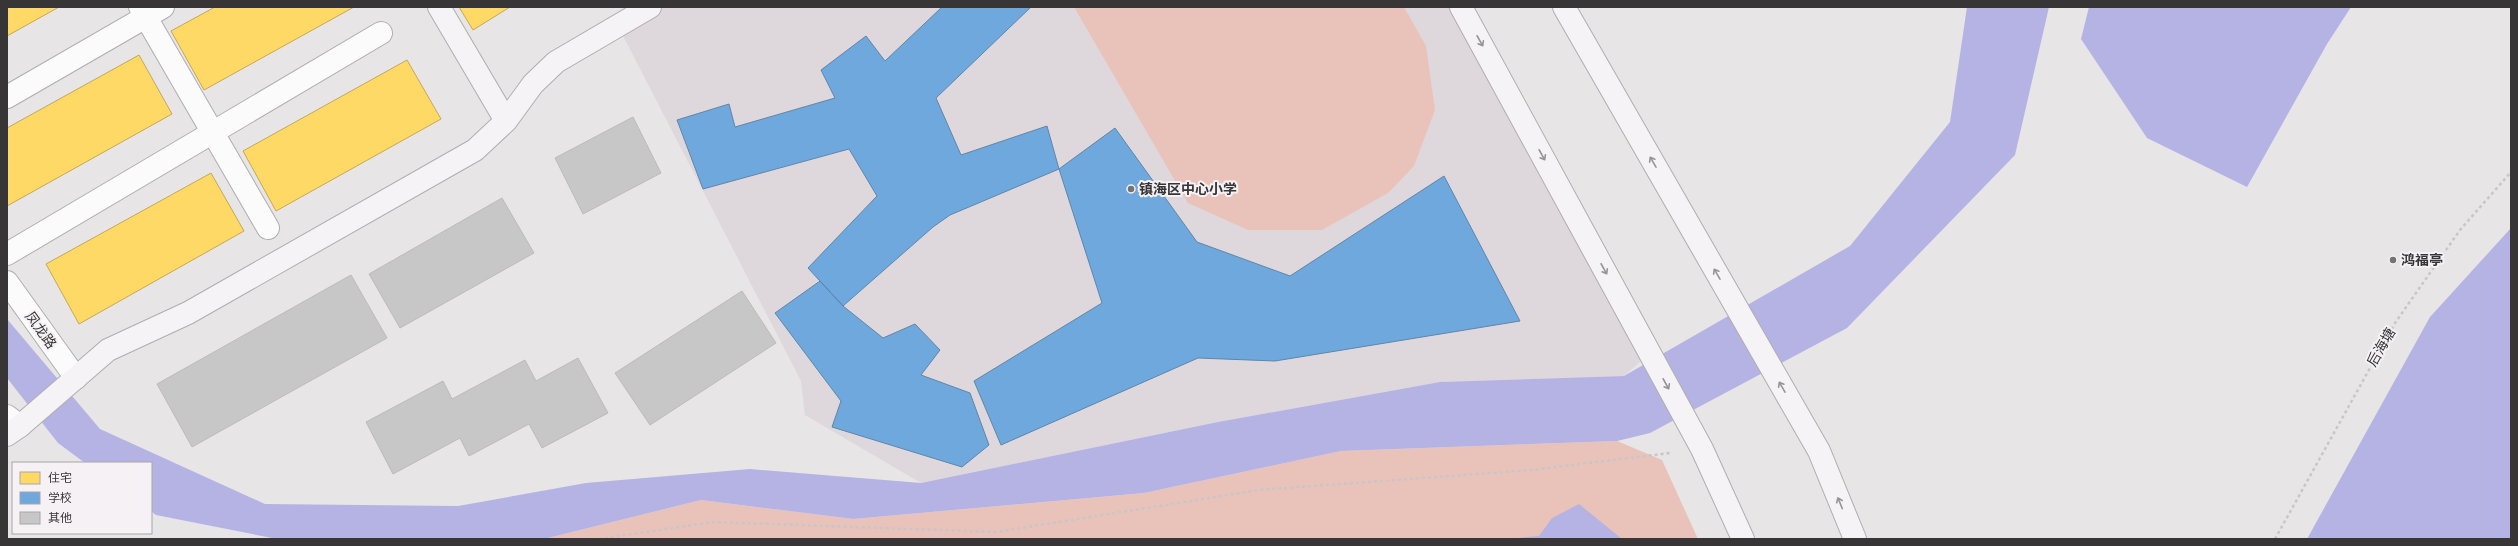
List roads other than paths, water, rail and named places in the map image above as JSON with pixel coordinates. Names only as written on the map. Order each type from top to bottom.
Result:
[{"type":"street","points":[[439,7],[506,121]]},
{"type":"street","points":[[11,425],[76,378],[108,350],[188,313],[475,150],[506,121],[533,84],[556,62],[650,7]]},
{"type":"street","points":[[1461,7],[1702,449],[1743,539]]},
{"type":"street","points":[[1564,7],[1819,451],[1855,539]]},
{"type":"lane","points":[[7,96],[149,10],[212,133],[268,228]]},
{"type":"lane","points":[[7,254],[381,33]]},
{"type":"lane","name":"凤龙路","points":[[7,282],[76,378]]},
{"type":"water","points":[[1967,7],[2049,7],[2015,155],[1847,328],[1650,433],[1617,441],[1341,451],[1144,493],[853,519],[701,500],[544,539],[277,539],[156,515],[152,512],[152,462],[84,462],[58,443],[7,378],[7,319],[100,429],[265,504],[458,506],[586,483],[750,469],[921,483],[1218,422],[1440,382],[1624,376],[1850,246],[1950,122]]},
{"type":"water","points":[[2089,7],[2351,7],[2327,44],[2247,187],[2147,138],[2081,39]]},
{"type":"water","points":[[2511,228],[2511,539],[2307,539],[2430,317]]},
{"type":"water","points":[[1579,504],[1622,539],[1505,539],[1539,536],[1552,518]]},
{"type":"place","name":"镇海区中心小学","points":[[1131,189]]},
{"type":"place","name":"鸿福亭","points":[[2393,260]]}]
